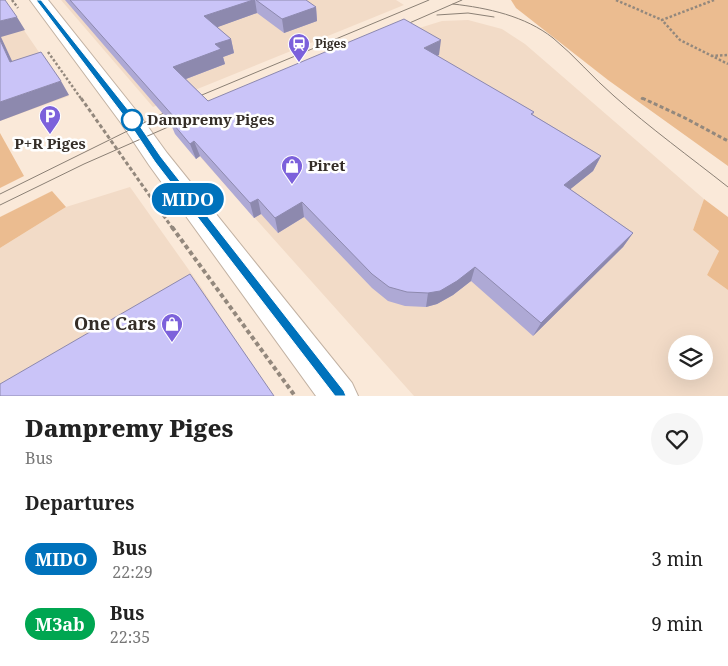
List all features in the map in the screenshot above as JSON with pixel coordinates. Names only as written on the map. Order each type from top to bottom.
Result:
[{"type":"main road","points":[[39,0],[339,396]]},
{"type":"path","points":[[12,0],[22,13]]},
{"type":"path","points":[[616,0],[662,20],[680,40],[728,64]]},
{"type":"path","points":[[662,20],[714,0]]},
{"type":"path","points":[[44,45],[223,300],[295,396]]},
{"type":"path","points":[[710,56],[728,55]]},
{"type":"path","points":[[641,98],[685,118],[728,141]]},
{"type":"shaded area","points":[[61,0],[396,0],[404,5],[153,107]]},
{"type":"shaded area","points":[[511,0],[728,0],[728,166],[608,80],[516,8]]},
{"type":"shaded area","points":[[17,20],[69,96],[0,121],[0,23]]},
{"type":"shaded area","points":[[468,20],[502,29],[525,44],[704,199],[693,230],[719,251],[707,275],[728,290],[728,396],[414,396],[177,131],[403,33],[442,21]]},
{"type":"shaded area","points":[[0,133],[24,176],[0,188]]},
{"type":"shaded area","points":[[130,187],[201,287],[272,396],[0,396],[0,248],[66,207]]},
{"type":"shaded area","points":[[52,191],[66,207],[0,248],[0,217]]},
{"type":"shaded area","points":[[704,199],[728,217],[728,290],[707,275],[719,251],[693,230]]},
{"type":"building","points":[[0,0],[5,0],[17,17],[0,21]]},
{"type":"building","points":[[70,0],[253,0],[204,16],[231,39],[215,44],[221,49],[173,67],[208,101],[404,19],[441,40],[424,48],[534,112],[531,114],[601,156],[564,185],[633,233],[541,323],[475,267],[440,291],[428,293],[407,292],[389,287],[372,274],[302,202],[275,218],[258,199],[250,203],[194,141],[190,144],[169,119],[174,117]]},
{"type":"building","points":[[256,0],[306,0],[316,7],[282,19]]},
{"type":"building","points":[[0,40],[10,62],[41,52],[61,81],[0,102]]},
{"type":"building","name":"One Cars","points":[[190,274],[274,396],[0,396],[0,384]]},
{"type":"tram line","points":[[190,100],[429,0]]},
{"type":"tram line","points":[[398,28],[462,0]]},
{"type":"tram line","points":[[453,4],[506,14],[542,30],[561,45],[628,108],[728,187]]},
{"type":"tram line","points":[[437,15],[468,13],[494,17]]},
{"type":"tram line","points":[[0,194],[174,108]]},
{"type":"tram line","points":[[0,205],[84,164],[184,120]]},
{"type":"bus line","name":"MIDO","points":[[39,0],[339,396]]},
{"type":"place","name":"Piges","points":[[299,63]]},
{"type":"place","name":"Dampremy Piges","points":[[132,120]]},
{"type":"place","name":"P+R Piges","points":[[50,135]]},
{"type":"place","name":"Piret","points":[[292,185]]},
{"type":"place","name":"One Cars","points":[[172,343]]}]
